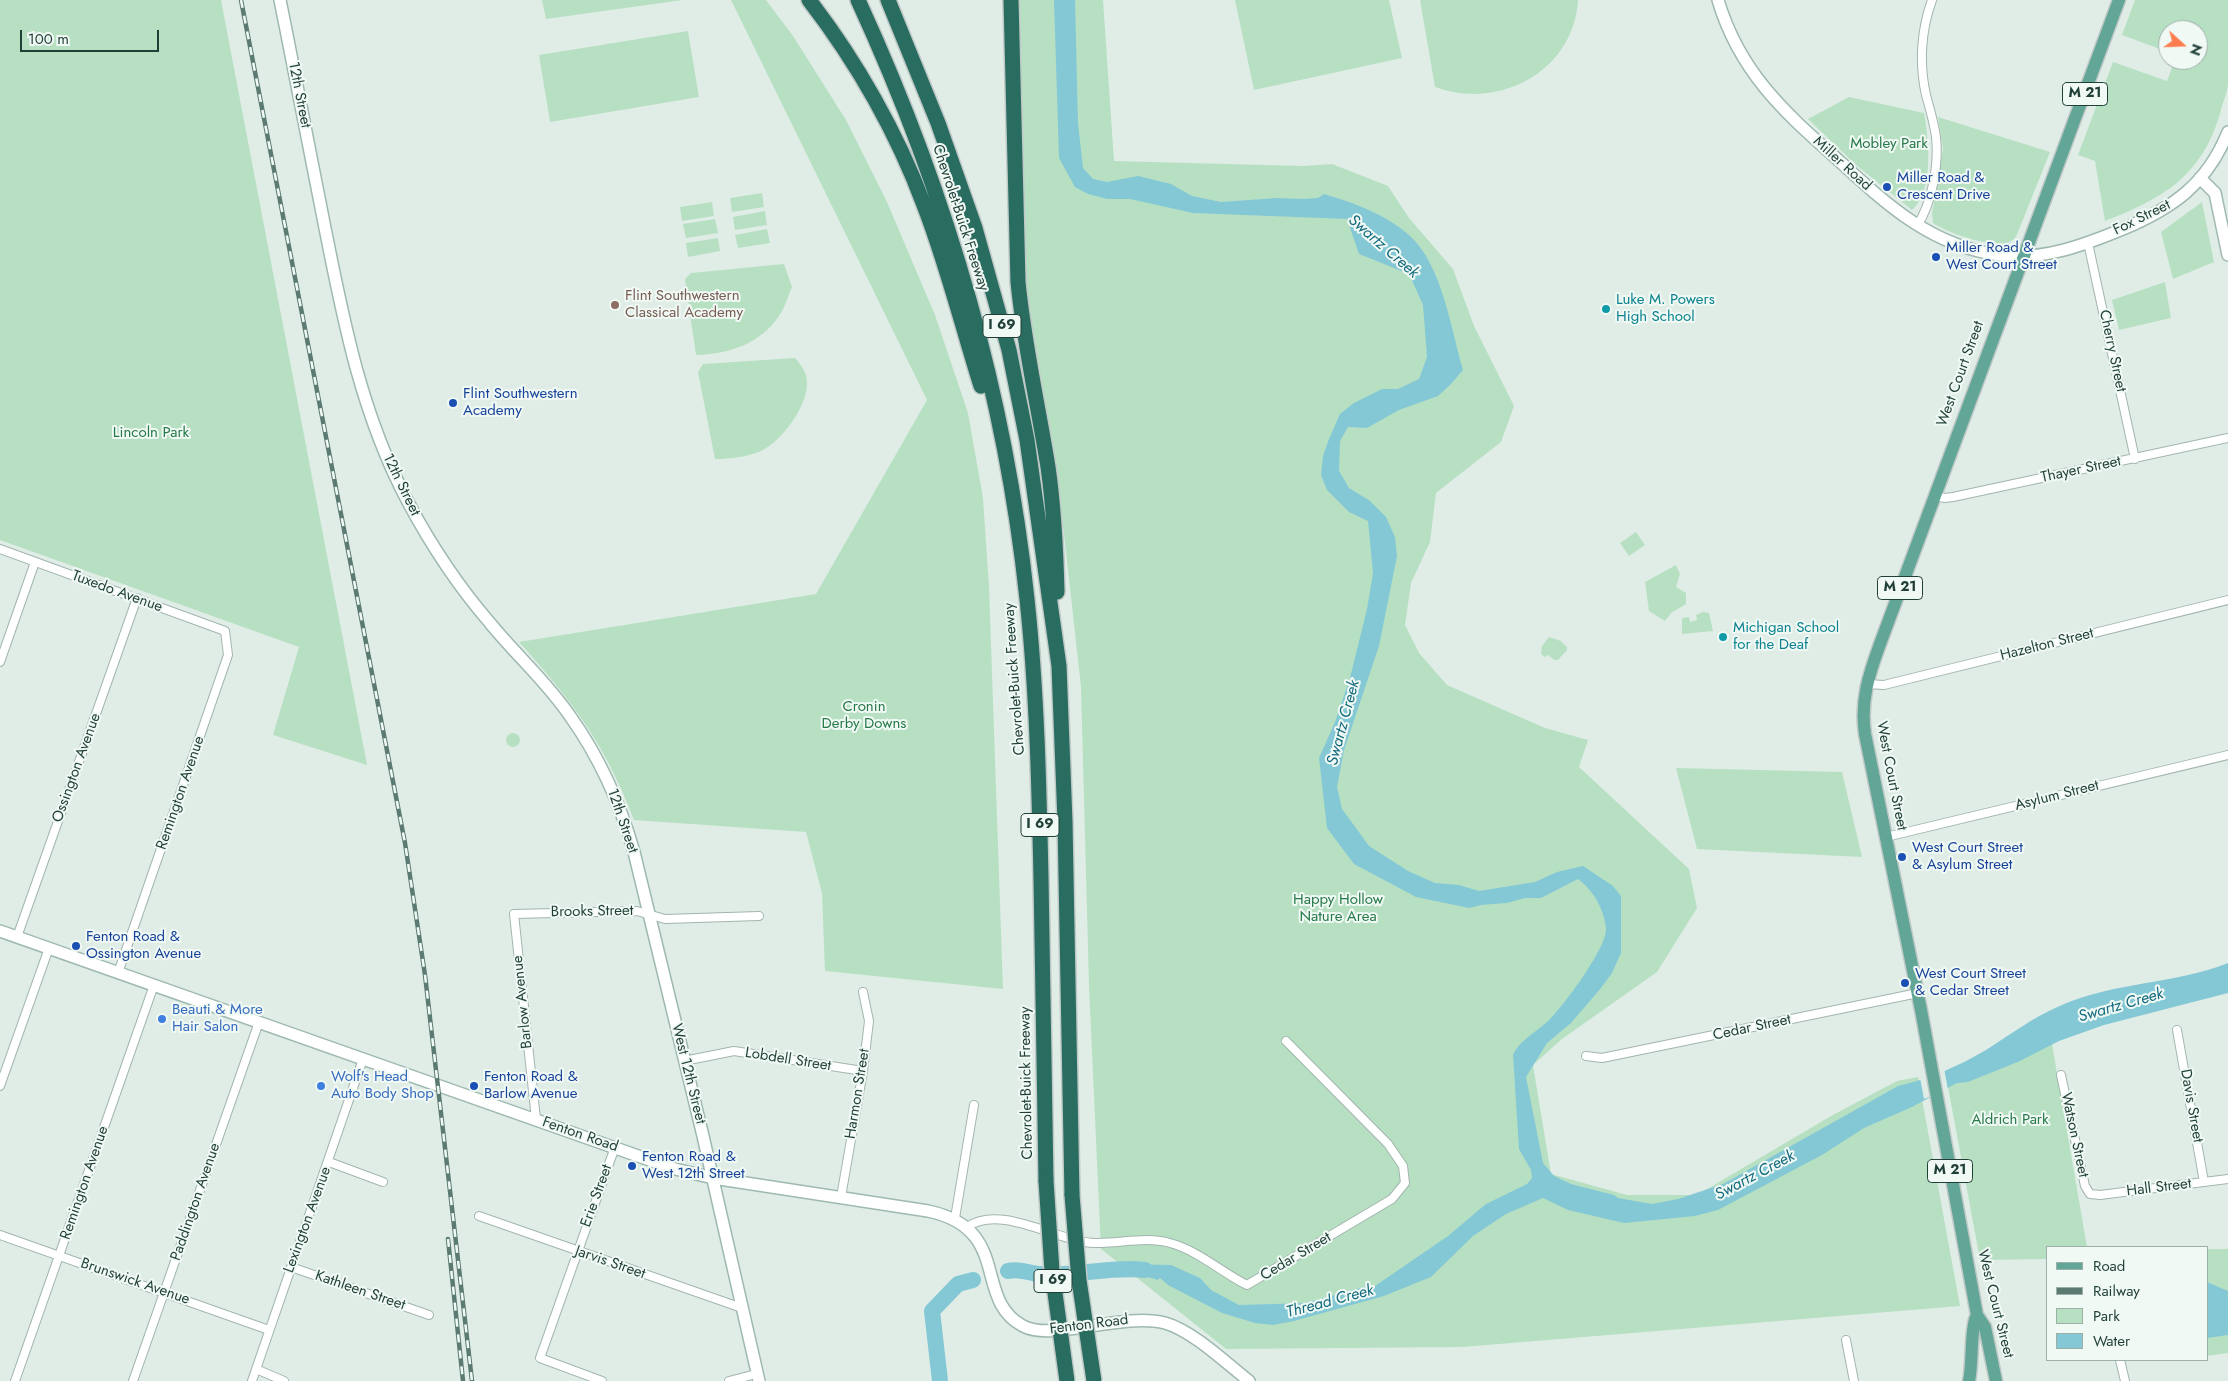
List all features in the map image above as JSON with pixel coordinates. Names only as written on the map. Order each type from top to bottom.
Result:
[{"type":"highway","points":[[809,0],[841,45],[888,127],[914,180],[937,242],[1008,470]]},
{"type":"highway","name":"Chevrolet-Buick Freeway","points":[[858,0],[912,128],[944,217],[978,333],[1008,470],[1027,598],[1038,734],[1046,1181],[1054,1296],[1067,1381]]},
{"type":"highway","name":"Chevrolet-Buick Freeway","points":[[888,0],[938,123],[975,228],[999,311],[1027,440],[1059,666],[1066,842],[1072,1195],[1079,1280],[1094,1381]]},
{"type":"highway","points":[[1011,0],[1018,282],[1022,321],[1042,432],[1055,522],[1059,666]]},
{"type":"main road","name":"West Court Street","points":[[1996,1381],[1985,1327],[1977,1314],[1918,993],[1864,728],[1862,704],[1866,684],[1934,495],[2120,0]]},
{"type":"main road","name":"M 21","points":[[1969,1381],[1973,1354],[1974,1323],[1977,1314]]},
{"type":"street","name":"12th Street","points":[[280,0],[343,320],[359,384],[380,442],[419,522],[457,582],[489,623],[552,693],[593,751],[624,818],[649,914]]},
{"type":"street","name":"Miller Road","points":[[1718,0],[1737,48],[1768,94],[1876,195],[1917,226],[1942,240],[1997,255],[2023,256]]},
{"type":"street","points":[[1917,226],[1926,210],[1936,152],[1935,130],[1926,95],[1922,62],[1925,27],[1932,0]]},
{"type":"street","name":"Fox Street","points":[[2023,256],[2059,252],[2088,243],[2160,212],[2179,199],[2200,178],[2214,159],[2228,132]]},
{"type":"street","points":[[2200,178],[2216,196],[2228,255]]},
{"type":"street","name":"Cherry Street","points":[[2088,243],[2135,459]]},
{"type":"street","name":"Thayer Street","points":[[1934,495],[1944,498],[1953,497],[2228,438]]},
{"type":"street","name":"Tuxedo Avenue","points":[[0,549],[225,632],[227,640]]},
{"type":"street","points":[[0,662],[35,562]]},
{"type":"street","name":"Ossington Avenue","points":[[17,937],[137,598]]},
{"type":"street","name":"Hazelton Street","points":[[1866,684],[1884,685],[2228,600]]},
{"type":"street","name":"Remington Avenue","points":[[118,973],[228,655],[227,640]]},
{"type":"street","name":"Asylum Street","points":[[1886,837],[2228,755]]},
{"type":"street","name":"Brooks Street","points":[[514,914],[637,911],[665,919],[759,916]]},
{"type":"street","name":"Barlow Avenue","points":[[514,914],[536,1119]]},
{"type":"street","name":"West 12th Street","points":[[649,914],[713,1178],[757,1378]]},
{"type":"street","name":"Fenton Road","points":[[0,931],[676,1169],[713,1178],[928,1211],[955,1218],[968,1227],[981,1246],[1005,1310],[1014,1321],[1024,1326],[1048,1331],[1127,1320],[1165,1324],[1188,1335],[1249,1381]]},
{"type":"street","points":[[0,1086],[49,948]]},
{"type":"street","name":"Remington Avenue","points":[[15,1381],[154,985]]},
{"type":"street","name":"Harmon Street","points":[[841,1197],[863,1071],[869,1021],[863,992]]},
{"type":"street","name":"Cedar Street","points":[[1586,1056],[1602,1058],[1918,993]]},
{"type":"street","name":"Paddington Avenue","points":[[133,1381],[258,1022]]},
{"type":"street","name":"Davis Street","points":[[2177,1030],[2204,1182]]},
{"type":"street","name":"Cedar Street","points":[[968,1227],[981,1220],[993,1220],[1031,1226],[1090,1243],[1122,1240],[1169,1243],[1195,1253],[1248,1285],[1258,1280],[1281,1264],[1392,1198],[1405,1183],[1403,1166],[1388,1144],[1286,1041]]},
{"type":"street","name":"Lobdell Street","points":[[684,1061],[734,1051],[863,1071]]},
{"type":"street","name":"Lexington Avenue","points":[[252,1381],[364,1059]]},
{"type":"street","name":"Watson Street","points":[[2061,1075],[2085,1186],[2090,1194]]},
{"type":"street","points":[[955,1218],[974,1105]]},
{"type":"street","name":"Erie Street","points":[[602,1381],[540,1358],[615,1147]]},
{"type":"street","points":[[329,1162],[382,1182]]},
{"type":"street","name":"Hall Street","points":[[2090,1194],[2097,1196],[2228,1179]]},
{"type":"street","name":"Jarvis Street","points":[[479,1216],[577,1252],[742,1308]]},
{"type":"street","name":"Brunswick Avenue","points":[[0,1235],[269,1330]]},
{"type":"street","name":"Kathleen Street","points":[[291,1267],[429,1315]]},
{"type":"street","points":[[1846,1340],[1854,1381]]},
{"type":"street","points":[[2120,1361],[2125,1381]]},
{"type":"street","points":[[256,1369],[284,1381]]},
{"type":"street","points":[[729,1381],[757,1378]]},
{"type":"green space","name":"Lincoln Park","points":[[0,0],[221,0],[367,765],[273,735],[299,647],[0,540]]},
{"type":"green space","points":[[542,0],[683,0],[546,19]]},
{"type":"green space","name":"Cronin Derby Downs","points":[[731,0],[766,0],[793,36],[846,120],[887,202],[935,315],[968,413],[983,498],[989,587],[1003,989],[825,971],[822,893],[806,832],[634,820],[611,769],[586,725],[556,684],[519,642],[816,594],[927,400]]},
{"type":"green space","name":"Happy Hollow Nature Area","points":[[1019,0],[1103,0],[1114,161],[1304,166],[1332,164],[1388,186],[1409,218],[1453,269],[1474,326],[1514,406],[1501,442],[1436,493],[1430,542],[1411,583],[1405,625],[1419,653],[1447,685],[1545,728],[1588,740],[1579,767],[1689,869],[1697,908],[1657,972],[1562,1039],[1533,1065],[1551,1174],[1627,1195],[1697,1195],[1831,1116],[1897,1081],[1918,1077],[1960,1306],[1463,1347],[1226,1349],[1101,1249],[1089,986],[1081,687],[1057,471],[1024,280]]},
{"type":"green space","points":[[1235,0],[1389,0],[1402,58],[1254,90]]},
{"type":"green space","points":[[1420,0],[1578,0],[1573,25],[1563,47],[1548,65],[1529,79],[1507,89],[1484,94],[1459,93],[1435,87]]},
{"type":"green space","points":[[2135,0],[2228,0],[2227,92],[2212,136],[2202,154],[2177,183],[2144,204],[2105,221],[2095,161],[2078,155],[2113,62],[2167,81],[2171,70],[2208,70],[2208,20],[2158,20],[2158,48],[2122,35]]},
{"type":"green space","points":[[688,31],[699,97],[550,122],[539,55]]},
{"type":"green space","name":"Mobley Park","points":[[1849,97],[1924,113],[1928,151],[1927,178],[1924,191],[1912,210],[1856,165],[1808,119]]},
{"type":"green space","name":"Mobley Park","points":[[1938,117],[2050,152],[2018,233],[2012,240],[2004,243],[1983,242],[1949,231],[1933,223],[1932,214],[1943,149]]},
{"type":"green space","points":[[762,193],[764,207],[732,212],[730,198]]},
{"type":"green space","points":[[712,202],[714,216],[682,221],[680,207]]},
{"type":"green space","points":[[2202,202],[2214,262],[2173,279],[2161,232]]},
{"type":"green space","points":[[765,211],[767,225],[735,230],[733,217]]},
{"type":"green space","points":[[715,219],[718,233],[686,238],[683,224]]},
{"type":"green space","points":[[767,229],[770,243],[738,248],[735,235]]},
{"type":"green space","points":[[718,238],[720,251],[688,257],[686,243]]},
{"type":"green space","points":[[784,264],[792,287],[783,309],[771,326],[763,334],[743,346],[732,350],[696,355],[685,279],[691,273]]},
{"type":"green space","points":[[2165,282],[2171,318],[2119,330],[2112,300]]},
{"type":"green space","points":[[795,358],[806,375],[806,391],[798,412],[785,431],[761,451],[727,459],[715,459],[698,372],[703,364]]},
{"type":"green space","points":[[1636,532],[1645,545],[1629,556],[1620,543]]},
{"type":"green space","points":[[1676,565],[1680,574],[1676,587],[1686,593],[1686,604],[1671,613],[1665,621],[1649,611],[1645,582]]},
{"type":"green space","points":[[1703,612],[1709,613],[1713,631],[1682,634],[1682,618],[1689,617],[1690,622],[1697,620],[1696,615]]},
{"type":"green space","points":[[1549,637],[1561,641],[1567,647],[1567,650],[1558,660],[1541,654],[1542,646]]},
{"type":"green space","points":[[513,733],[518,735],[520,740],[518,745],[513,747],[508,745],[506,740],[508,735]]},
{"type":"green space","points":[[1676,768],[1842,772],[1862,857],[1697,849]]},
{"type":"green space","name":"Aldrich Park","points":[[2051,1038],[2087,1246],[2046,1246],[2046,1259],[1980,1260],[1948,1087]]},
{"type":"green space","points":[[2208,1249],[2228,1249],[2228,1353],[2208,1356]]},
{"type":"water","name":"Swartz Creek","points":[[1054,0],[1075,0],[1078,123],[1083,168],[1093,179],[1107,182],[1138,176],[1171,184],[1192,196],[1221,202],[1277,198],[1318,198],[1324,194],[1369,210],[1401,228],[1421,248],[1438,280],[1463,370],[1438,396],[1399,410],[1367,428],[1348,427],[1340,441],[1339,471],[1349,488],[1370,501],[1386,517],[1395,537],[1397,556],[1379,646],[1344,750],[1337,787],[1342,809],[1369,846],[1408,871],[1435,883],[1459,885],[1479,891],[1535,882],[1557,872],[1583,866],[1613,886],[1621,896],[1621,953],[1612,973],[1571,1023],[1547,1043],[1526,1077],[1543,1163],[1554,1176],[1571,1184],[1614,1195],[1618,1198],[1652,1204],[1678,1199],[1723,1184],[1898,1086],[1921,1080],[1954,1067],[1986,1050],[2042,1014],[2082,997],[2187,975],[2228,963],[2228,993],[2104,1025],[2059,1041],[2020,1061],[1968,1082],[1957,1083],[1912,1107],[1864,1128],[1822,1155],[1718,1210],[1695,1216],[1624,1223],[1568,1210],[1543,1198],[1506,1214],[1473,1236],[1431,1277],[1384,1296],[1294,1321],[1273,1325],[1255,1323],[1222,1313],[1168,1285],[1160,1278],[1158,1280],[1138,1274],[1132,1275],[1119,1264],[1171,1265],[1200,1278],[1211,1290],[1239,1305],[1306,1303],[1364,1287],[1372,1288],[1448,1236],[1486,1204],[1527,1184],[1532,1178],[1531,1170],[1519,1149],[1513,1055],[1520,1044],[1546,1023],[1566,1001],[1593,961],[1605,936],[1606,928],[1597,900],[1578,879],[1541,898],[1525,898],[1507,903],[1469,908],[1416,897],[1354,864],[1327,828],[1319,758],[1335,722],[1350,678],[1367,609],[1373,573],[1368,521],[1349,512],[1327,490],[1321,475],[1323,456],[1340,414],[1354,403],[1382,389],[1398,389],[1419,379],[1427,357],[1423,305],[1409,274],[1359,254],[1347,219],[1193,213],[1130,199],[1107,199],[1088,194],[1075,187],[1059,158]]},
{"type":"water","points":[[2208,1282],[2228,1291],[2228,1335],[2208,1338]]},
{"type":"pier","points":[[1944,1068],[1948,1090],[1924,1099],[1920,1078]]},
{"type":"waterway","name":"Thread Creek","points":[[1008,1271],[1016,1270],[1052,1275],[1118,1269],[1145,1270]]},
{"type":"waterway","name":"Thread Creek","points":[[940,1381],[932,1311],[958,1284],[973,1280]]},
{"type":"railway","points":[[241,0],[405,843],[425,975],[472,1381]]},
{"type":"railway","points":[[448,1239],[463,1381]]},
{"type":"place","name":"Miller Road & Crescent Drive","points":[[1887,187]]},
{"type":"place","name":"Miller Road & West Court Street","points":[[1936,257]]},
{"type":"place","name":"Flint Southwestern Classical Academy","points":[[615,305]]},
{"type":"place","name":"Luke M. Powers High School","points":[[1606,309]]},
{"type":"place","name":"Flint Southwestern Academy","points":[[453,403]]},
{"type":"place","name":"Michigan School for the Deaf","points":[[1723,637]]},
{"type":"place","name":"West Court Street & Asylum Street","points":[[1902,857]]},
{"type":"place","name":"Fenton Road & Ossington Avenue","points":[[76,946]]},
{"type":"place","name":"West Court Street & Cedar Street","points":[[1905,983]]},
{"type":"place","name":"Beauti & More Hair Salon","points":[[162,1019]]},
{"type":"place","name":"Wolf's Head Auto Body Shop","points":[[321,1086]]},
{"type":"place","name":"Fenton Road & Barlow Avenue","points":[[474,1086]]},
{"type":"place","name":"Fenton Road & West 12th Street","points":[[632,1166]]}]
